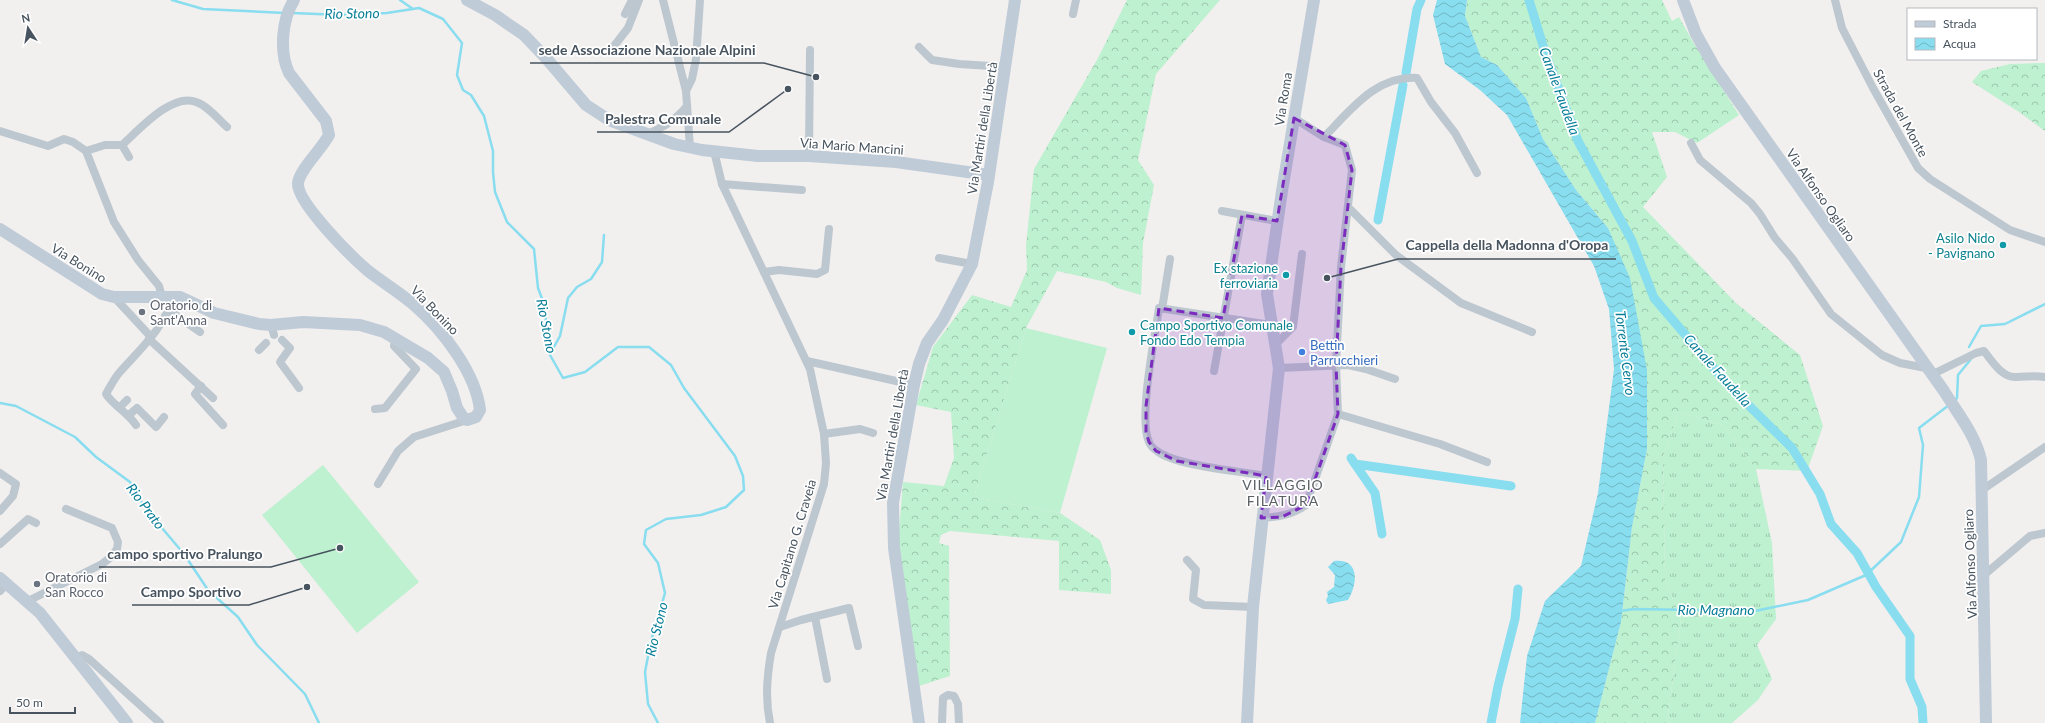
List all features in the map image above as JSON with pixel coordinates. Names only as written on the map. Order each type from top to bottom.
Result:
[{"type":"street","name":"Via Mario Mancini","points":[[467,0],[495,15],[524,35],[546,58],[586,105],[609,120],[674,144],[690,148],[758,156],[809,156],[896,162],[989,175]]},
{"type":"street","points":[[625,14],[632,0]]},
{"type":"street","points":[[611,50],[628,28],[639,0]]},
{"type":"street","points":[[663,0],[686,91],[690,148]]},
{"type":"street","points":[[686,91],[692,79],[696,59],[700,0]]},
{"type":"street","name":"Via Martiri della Libertà","points":[[919,723],[894,548],[893,503],[914,386],[927,343],[943,320],[972,264],[989,175],[1016,0]]},
{"type":"street","points":[[1073,14],[1076,0]]},
{"type":"street","name":"Via Roma","points":[[1247,723],[1253,606],[1261,518],[1279,368],[1267,294],[1280,202],[1314,0]]},
{"type":"street","name":"Via Alfonso Ogliaro","points":[[1684,0],[1696,34],[1715,68],[1948,399],[1968,428],[1978,448],[1981,460],[1982,490],[1986,723]]},
{"type":"street","name":"Strada del Monte","points":[[1836,0],[1842,28],[1873,88],[1918,168],[1930,179],[2010,230],[2045,242]]},
{"type":"street","name":"Via Bonino","points":[[0,229],[102,294],[114,297],[180,297],[190,300],[214,313],[271,335],[304,322],[360,326],[384,332],[428,358],[444,372],[457,408],[463,417],[468,420],[476,417],[480,410],[478,397],[452,348],[414,304],[366,269],[329,232],[305,202],[298,185],[301,173],[320,150],[329,135],[326,121],[289,73],[285,64],[283,49],[286,24],[292,3]]},
{"type":"street","points":[[919,47],[932,60],[959,64],[1006,67]]},
{"type":"street","points":[[809,156],[810,50]]},
{"type":"street","points":[[1324,136],[1364,96],[1384,85],[1406,77],[1417,78],[1431,102],[1455,133],[1477,173]]},
{"type":"street","points":[[86,151],[105,145],[122,145],[162,110],[184,100],[191,100],[201,104],[227,127]]},
{"type":"street","points":[[648,134],[664,127],[680,116],[687,106]]},
{"type":"street","points":[[1261,518],[1282,517],[1298,511],[1306,505],[1338,414],[1336,365],[1341,266],[1352,170],[1345,145],[1324,136],[1294,118]]},
{"type":"street","points":[[0,131],[48,146],[64,138],[86,151],[114,222],[138,260],[167,297],[170,311],[200,332]]},
{"type":"street","points":[[1691,143],[1700,160],[1751,203],[1831,314],[1882,355],[1900,363],[1929,372],[1984,351],[1999,370],[2014,378],[2036,375],[2045,377]]},
{"type":"street","points":[[122,145],[129,157]]},
{"type":"street","name":"Via Capitano G. Craveia","points":[[714,151],[722,184],[807,361],[824,434],[826,462],[824,484],[780,627],[770,653],[767,680],[767,709],[770,723]]},
{"type":"street","points":[[722,184],[802,190]]},
{"type":"street","points":[[1348,207],[1396,255],[1455,299],[1532,332]]},
{"type":"street","points":[[1222,211],[1277,222]]},
{"type":"street","points":[[1214,370],[1242,215]]},
{"type":"street","points":[[764,272],[778,270],[818,274],[825,270],[829,229]]},
{"type":"street","points":[[1276,344],[1293,327],[1302,254]]},
{"type":"street","points":[[938,258],[972,264]]},
{"type":"street","points":[[1162,309],[1170,259]]},
{"type":"street","points":[[114,297],[150,338],[213,398]]},
{"type":"street","points":[[1266,476],[1177,461],[1156,451],[1149,442],[1146,432],[1146,406],[1159,308],[1271,325]]},
{"type":"street","points":[[136,425],[129,415],[106,394],[119,373],[129,364],[170,311]]},
{"type":"street","points":[[259,350],[271,335]]},
{"type":"street","points":[[375,409],[385,408],[416,369],[394,346],[395,338]]},
{"type":"street","points":[[282,340],[290,348],[280,362],[299,388]]},
{"type":"street","points":[[807,361],[914,386]]},
{"type":"street","points":[[1279,368],[1348,365],[1366,369],[1395,379]]},
{"type":"street","points":[[202,386],[195,394],[223,426]]},
{"type":"street","points":[[120,407],[127,400]]},
{"type":"street","points":[[129,415],[137,408],[156,427],[164,417]]},
{"type":"street","points":[[1338,414],[1440,444],[1487,462]]},
{"type":"street","points":[[378,484],[398,451],[414,437],[468,420]]},
{"type":"street","points":[[824,434],[860,429],[873,433]]},
{"type":"street","points":[[1982,490],[2045,447]]},
{"type":"street","points":[[0,473],[16,484],[14,496],[0,511]]},
{"type":"street","points":[[28,601],[102,564],[117,549],[118,542],[112,528],[66,509]]},
{"type":"street","points":[[0,544],[28,519],[36,523]]},
{"type":"street","points":[[1984,575],[2030,536],[2045,533]]},
{"type":"street","points":[[1187,560],[1196,570],[1193,600],[1204,605],[1253,606]]},
{"type":"street","points":[[2,584],[28,601],[40,613],[127,723]]},
{"type":"street","points":[[780,627],[815,616],[849,608],[858,646]]},
{"type":"street","points":[[815,616],[827,679]]},
{"type":"street","points":[[76,658],[82,655],[89,659],[160,723]]},
{"type":"street","points":[[942,723],[943,698],[948,695],[954,696],[958,704],[959,723]]},
{"type":"highlighted area","points":[[1294,118],[1345,145],[1352,170],[1341,267],[1336,365],[1338,414],[1306,505],[1282,517],[1261,518],[1266,476],[1177,461],[1156,451],[1149,442],[1146,432],[1146,406],[1159,308],[1223,318],[1242,215],[1277,221]]},
{"type":"green space","points":[[1127,0],[1220,0],[1156,74],[1138,160],[1154,185],[1143,243],[1141,295],[1117,288],[1106,282],[1057,271],[1026,328],[974,497],[1060,513],[1100,540],[1111,570],[1111,594],[1059,590],[1059,541],[950,531],[941,535],[939,543],[949,546],[950,676],[919,686],[898,544],[903,482],[944,486],[954,458],[951,412],[916,405],[933,347],[972,295],[1011,307],[1027,270],[1026,245],[1034,169],[1098,58]]},
{"type":"green space","points":[[1467,0],[1662,0],[1672,21],[1679,17],[1739,115],[1697,143],[1675,132],[1652,132],[1667,177],[1643,207],[1736,303],[1800,355],[1823,426],[1807,471],[1756,469],[1723,425],[1678,412],[1663,457],[1665,579],[1681,619],[1667,723],[1595,723],[1621,622],[1632,527],[1647,449],[1608,228],[1576,190],[1543,139],[1526,98],[1497,65],[1481,57],[1465,16]]},
{"type":"green space","points":[[2045,63],[2045,131],[2019,112],[1972,82],[1981,71],[2010,64]]},
{"type":"green space","points":[[1026,328],[1107,348],[1060,513],[974,497]]},
{"type":"green space","points":[[1678,412],[1723,425],[1756,469],[1772,543],[1776,619],[1757,645],[1772,679],[1758,700],[1732,723],[1667,723],[1681,619],[1665,579],[1663,457]]},
{"type":"green space","points":[[323,465],[419,582],[357,633],[262,515]]},
{"type":"water","name":"Torrente Cervo","points":[[1437,0],[1467,0],[1465,16],[1481,57],[1497,65],[1526,98],[1543,139],[1576,190],[1608,228],[1630,278],[1647,370],[1647,449],[1632,527],[1621,622],[1595,723],[1520,723],[1527,656],[1545,601],[1581,566],[1598,493],[1614,369],[1609,309],[1594,266],[1507,115],[1480,90],[1445,64],[1433,15]]},
{"type":"water","points":[[1334,561],[1342,561],[1349,564],[1354,573],[1355,580],[1354,587],[1348,600],[1328,604],[1326,600],[1328,596],[1327,592],[1334,587],[1335,575],[1328,567]]},
{"type":"waterway","name":"Rio Stono","points":[[172,0],[203,9],[285,13]]},
{"type":"waterway","points":[[400,0],[413,9]]},
{"type":"waterway","points":[[1406,73],[1417,9],[1421,0]]},
{"type":"waterway","name":"Canale Faudella","points":[[1529,0],[1545,52],[1578,141],[1632,241],[1654,298],[1729,386],[1792,448],[1820,494],[1831,524],[1857,553],[1876,587],[1910,636],[1910,679],[1922,707],[1923,723]]},
{"type":"waterway","name":"Rio Stono","points":[[292,13],[342,15],[387,13],[419,8],[443,19],[462,43],[457,75],[463,90],[471,95],[484,116],[493,151],[495,192],[507,222],[534,249],[538,288],[544,304],[550,355],[563,378],[585,372],[618,347],[649,347],[671,365],[684,388],[735,456],[743,476],[744,490],[726,507],[701,515],[666,519],[646,530],[644,544],[658,563],[665,593],[651,641],[645,672],[648,704],[658,723]]},
{"type":"waterway","points":[[1378,220],[1403,85]]},
{"type":"waterway","points":[[550,354],[560,336],[568,298],[577,287],[591,279],[602,262],[604,235]]},
{"type":"waterway","name":"Rio Magnano","points":[[1969,347],[1981,326],[2005,324],[2045,304]]},
{"type":"waterway","name":"Rio Magnano","points":[[1954,401],[1957,398],[1958,375],[1971,359]]},
{"type":"waterway","name":"Rio Prato","points":[[0,403],[16,406],[75,437],[96,457],[130,482],[145,508],[184,554],[208,590],[238,617],[257,645],[305,694],[319,723]]},
{"type":"waterway","name":"Rio Magnano","points":[[1620,611],[1634,609],[1755,611],[1808,600],[1866,575],[1901,542],[1919,497],[1923,445],[1919,428],[1949,405]]},
{"type":"waterway","points":[[1351,458],[1355,464],[1511,486]]},
{"type":"waterway","points":[[1355,464],[1375,493],[1382,534]]},
{"type":"waterway","points":[[1491,723],[1498,686],[1515,619],[1518,589]]},
{"type":"place","name":"sede Associazione Nazionale Alpini","points":[[816,77]]},
{"type":"place","name":"Palestra Comunale","points":[[788,89]]},
{"type":"place","name":"Asilo Nido - Pavignano","points":[[2003,245]]},
{"type":"place","name":"Ex stazione ferroviaria","points":[[1286,275]]},
{"type":"place","name":"Cappella della Madonna d'Oropa","points":[[1327,278]]},
{"type":"place","name":"Oratorio di Sant'Anna","points":[[142,312]]},
{"type":"place","name":"Campo Sportivo Comunale Fondo Edo Tempia","points":[[1132,332]]},
{"type":"place","name":"Bettin Parrucchieri","points":[[1302,352]]},
{"type":"place","name":"campo sportivo Pralungo","points":[[340,548]]},
{"type":"place","name":"Oratorio di San Rocco","points":[[37,584]]},
{"type":"place","name":"Campo Sportivo","points":[[307,587]]},
{"type":"district","name":"VILLAGGIO FILATURA","points":[[1283,492]]}]
